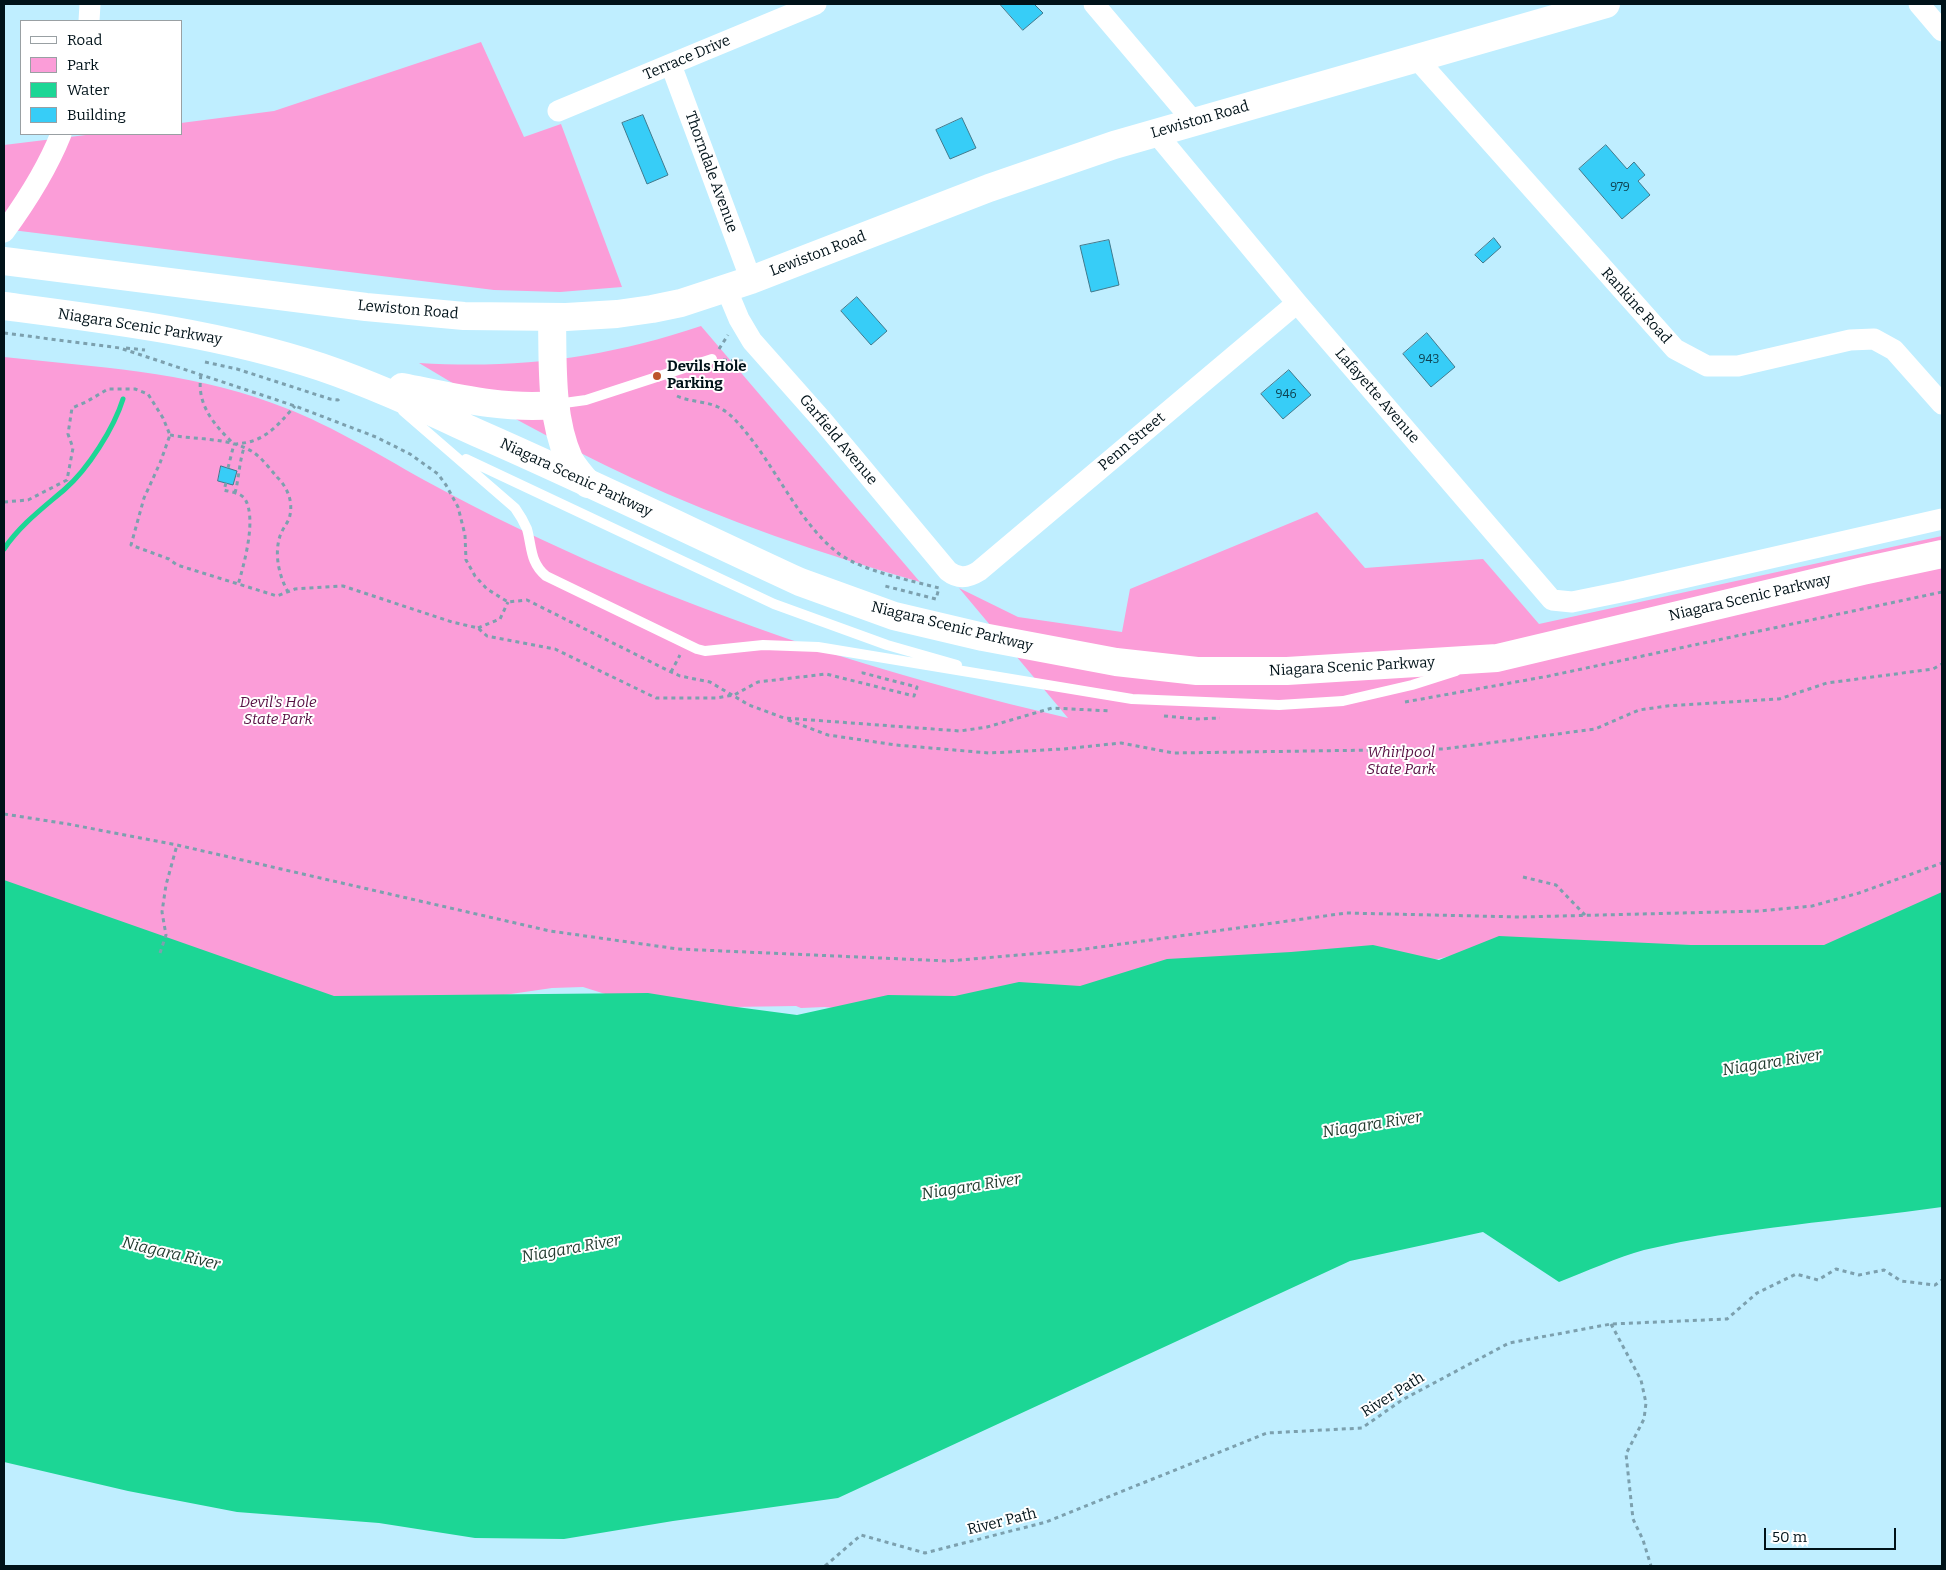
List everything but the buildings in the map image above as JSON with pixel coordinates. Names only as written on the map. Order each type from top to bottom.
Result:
[{"type":"main road","name":"Lewiston Road","points":[[10,262],[390,310],[497,318],[552,318],[652,309],[681,303],[739,284],[1082,155],[1606,4]]},
{"type":"main road","name":"Niagara Scenic Parkway","points":[[4,306],[139,324],[206,336],[292,358],[378,388],[800,582],[894,616],[983,638],[1116,662],[1197,671],[1287,672],[1497,658],[1942,554]]},
{"type":"main road","points":[[552,318],[556,405],[560,426],[570,460],[588,484]]},
{"type":"main road","points":[[348,377],[501,406],[534,407],[556,405]]},
{"type":"street","points":[[89,20],[90,4]]},
{"type":"street","name":"Terrace Drive","points":[[558,111],[816,4]]},
{"type":"street","points":[[1094,4],[1194,122]]},
{"type":"street","points":[[1919,4],[1942,32]]},
{"type":"street","name":"Rankine Road","points":[[1416,59],[1675,350],[1707,366],[1738,366],[1850,340],[1874,340],[1894,350],[1942,404]]},
{"type":"street","name":"Thorndale Avenue","points":[[671,65],[739,284]]},
{"type":"street","name":"Lafayette Avenue","points":[[1156,133],[1297,303],[1552,600],[1572,602],[1626,591],[1942,519]]},
{"type":"street","points":[[4,232],[26,200],[49,160],[61,135]]},
{"type":"street","name":"Garfield Avenue","points":[[739,284],[739,319],[752,341],[822,420],[948,571],[956,576],[965,577]]},
{"type":"street","name":"Penn Street","points":[[965,577],[978,571],[1297,303]]},
{"type":"lane","points":[[556,405],[586,400],[712,359]]},
{"type":"lane","points":[[378,388],[515,508],[527,530],[532,557],[540,571],[546,576],[686,644],[705,651],[764,645],[818,647],[1132,699],[1279,705],[1343,701],[1412,685],[1497,658]]},
{"type":"lane","points":[[454,454],[774,604],[887,645],[1013,680]]},
{"type":"path","points":[[712,359],[739,319]]},
{"type":"path","points":[[120,348],[146,350]]},
{"type":"path","points":[[203,361],[237,369],[338,400],[342,395],[348,377]]},
{"type":"path","points":[[201,375],[200,390],[204,406],[222,432],[234,444],[247,444],[264,437],[276,428],[295,406]]},
{"type":"path","points":[[4,502],[28,500],[67,480],[73,448],[68,434],[72,408],[108,389],[135,389],[148,394],[163,418],[170,435],[144,498],[131,545],[169,559],[177,564],[277,596],[295,589],[343,586],[452,622],[478,628],[487,636],[555,649],[656,698],[716,698],[734,695],[758,682],[797,676],[826,674],[855,680]]},
{"type":"path","points":[[677,396],[719,407],[731,416],[744,430],[796,506],[828,544],[850,561],[887,574]]},
{"type":"path","points":[[170,435],[218,440],[244,448],[257,456],[280,480],[291,499],[288,519],[280,536],[278,557],[280,577],[288,592]]},
{"type":"path","points":[[228,468],[234,444]]},
{"type":"path","points":[[235,493],[244,448]]},
{"type":"path","points":[[226,483],[224,490],[235,493],[245,499],[248,509],[249,526],[245,560],[238,585]]},
{"type":"path","points":[[478,628],[500,619],[508,602]]},
{"type":"path","points":[[671,672],[686,644]]},
{"type":"path","points":[[784,718],[828,735],[989,753],[1063,749],[1121,743],[1174,753],[1444,749],[1595,728],[1639,710],[1779,699],[1827,683],[1933,669],[1942,664]]},
{"type":"path","points":[[4,814],[177,845],[550,931],[678,949],[948,961],[1078,950],[1346,913],[1520,917],[1760,911],[1812,906],[1859,894],[1942,863]]},
{"type":"path","points":[[160,953],[166,935],[162,912],[166,885],[177,845]]},
{"type":"path","points":[[1524,877],[1556,885],[1585,915]]},
{"type":"path","name":"River Path","points":[[825,1566],[861,1535],[925,1553],[1046,1522],[1268,1433],[1362,1428],[1402,1400],[1509,1343],[1611,1324],[1727,1319],[1757,1293],[1796,1274],[1818,1280],[1836,1269],[1860,1274],[1884,1270],[1901,1281],[1935,1285],[1942,1280]]},
{"type":"path","points":[[1611,1324],[1641,1380],[1646,1403],[1644,1419],[1626,1454],[1633,1519],[1643,1540],[1651,1566]]},
{"type":"green space","points":[[481,42],[524,137],[561,124],[622,287],[560,292],[494,290],[4,229],[4,145],[86,135],[182,135],[182,123],[274,111]]},
{"type":"green space","points":[[701,326],[920,582],[774,536],[667,494],[551,438],[419,363],[492,364],[562,359],[631,346]]},
{"type":"green space","name":"Devil's Hole State Park","points":[[4,357],[173,377],[239,392],[272,403],[331,428],[447,493],[518,528],[669,595],[781,636],[895,673],[1068,718],[959,588],[1018,617],[1122,632],[1130,589],[1317,512],[1365,568],[1483,559],[1539,624],[1942,536],[1942,897],[1847,945],[1492,946],[1413,965],[851,1010],[825,1007],[801,1008],[796,1006],[731,1007],[634,1003],[583,987],[552,988],[490,997],[361,1007],[4,906]]},
{"type":"water","name":"Niagara River","points":[[4,880],[334,996],[648,993],[797,1015],[888,995],[955,996],[1019,982],[1080,986],[1167,959],[1373,945],[1439,960],[1499,936],[1691,945],[1824,945],[1942,892],[1942,1207],[1755,1230],[1681,1242],[1634,1253],[1559,1282],[1483,1232],[1350,1261],[838,1498],[673,1521],[564,1539],[475,1538],[379,1523],[237,1512],[128,1491],[4,1462]]},
{"type":"waterway","points":[[4,549],[25,524],[74,481],[82,471],[107,435],[123,399]]},
{"type":"place","name":"Devils Hole Parking","points":[[657,376]]},
{"type":"park label","name":"Whirlpool State Park","points":[[1401,762]]}]
